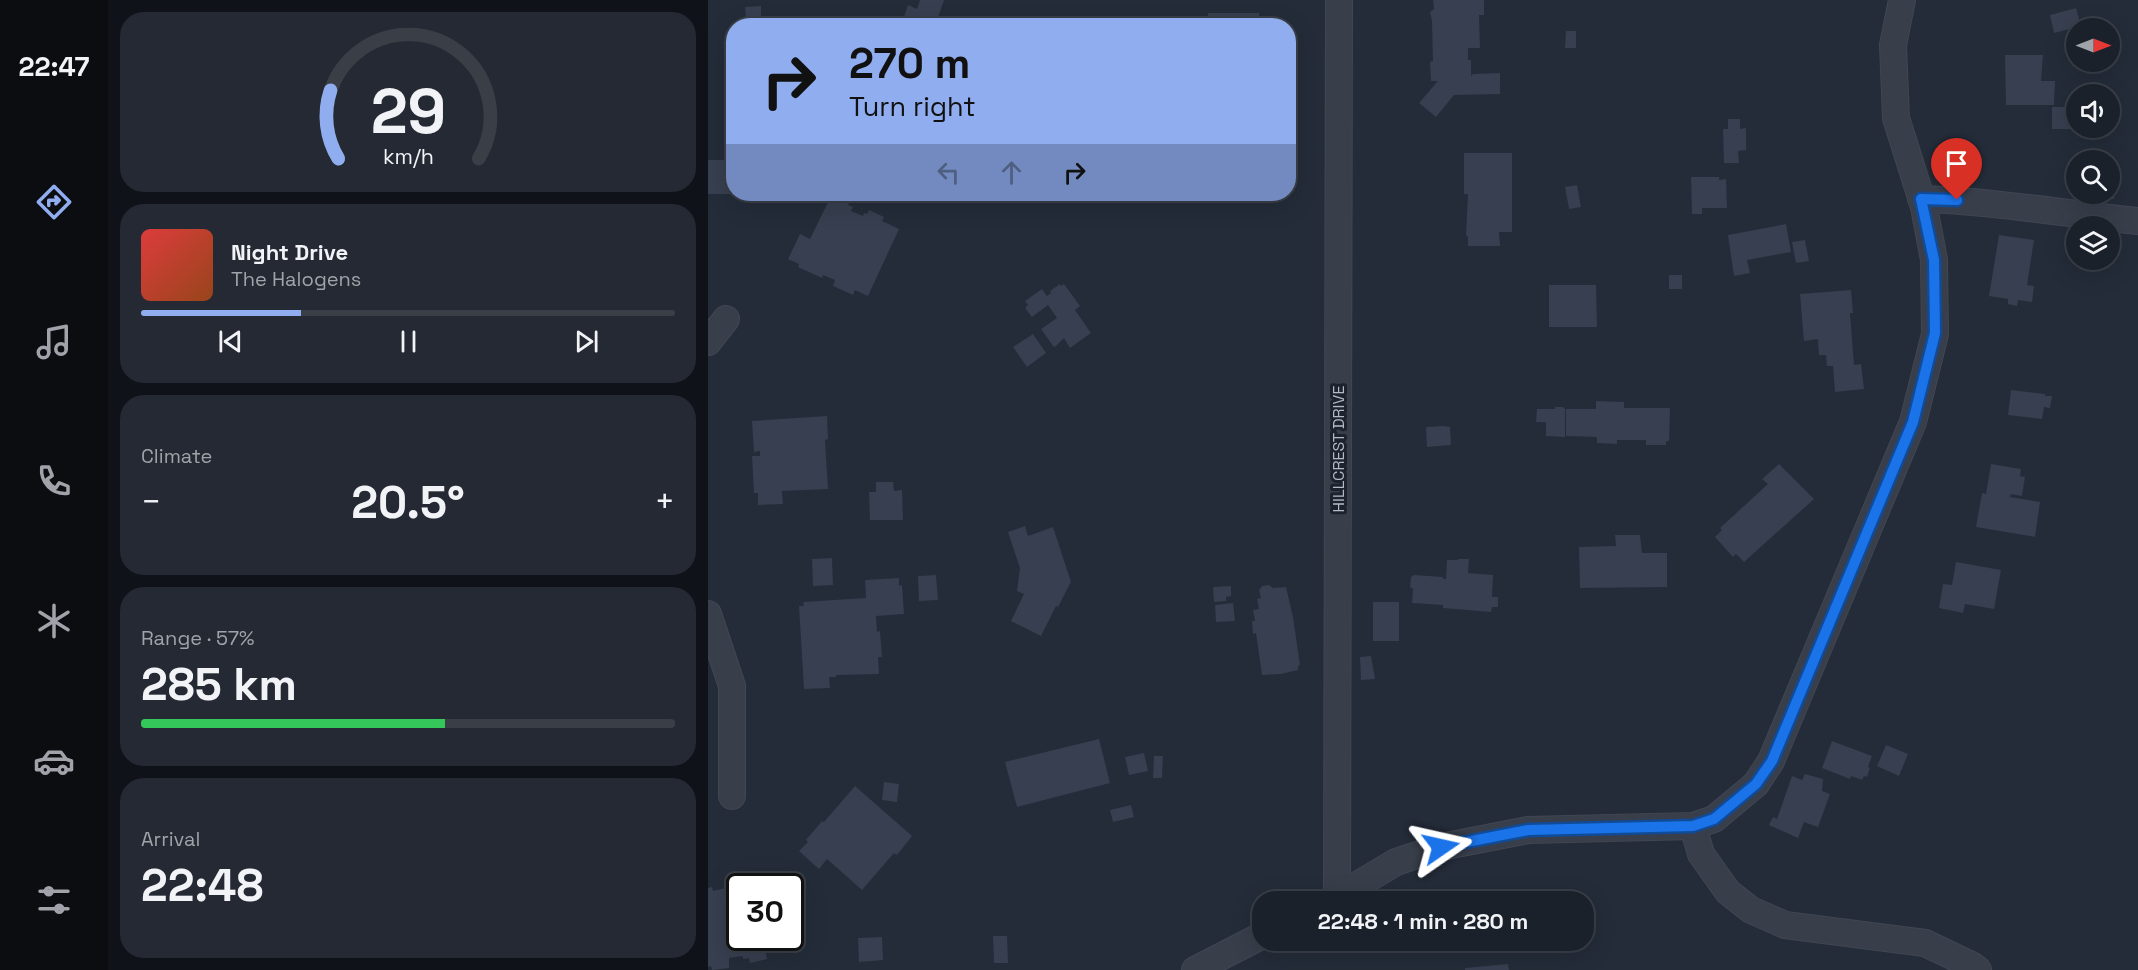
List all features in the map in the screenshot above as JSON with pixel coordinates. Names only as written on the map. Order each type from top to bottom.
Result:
[{"type":"street","name":"HILLCREST DRIVE","points":[[1333,891],[1339,0]]},
{"type":"street","points":[[1347,891],[1396,862],[1441,847],[1528,830],[1693,826],[1714,819],[1756,784],[1772,761],[1913,422],[1935,333],[1934,260],[1921,199],[1896,118],[1893,45],[1902,0]]},
{"type":"street","points":[[1921,199],[1974,201],[2138,221]]},
{"type":"street","points":[[708,342],[726,319]]},
{"type":"street","points":[[708,614],[732,686],[732,796]]},
{"type":"street","points":[[1693,826],[1701,854],[1728,892],[1750,910],[1785,925],[1925,943],[1978,970]]},
{"type":"street","points":[[1195,970],[1252,941]]},
{"type":"building","points":[[920,0],[944,0],[938,18],[900,18],[904,17],[908,5],[917,9]]},
{"type":"building","points":[[1433,0],[1484,0],[1484,15],[1479,15],[1480,48],[1468,48],[1471,76],[1500,73],[1500,94],[1454,95],[1436,117],[1419,103],[1438,81],[1431,81],[1430,62],[1433,61],[1430,12],[1434,9]]},
{"type":"building","points":[[761,6],[761,18],[746,18],[745,7]]},
{"type":"building","points":[[2076,8],[2079,18],[2066,18],[2066,30],[2054,33],[2050,15]]},
{"type":"building","points":[[1208,13],[1259,13],[1259,18],[1208,18]]},
{"type":"building","points":[[1566,31],[1576,31],[1576,48],[1565,48]]},
{"type":"building","points":[[2005,55],[2043,55],[2041,81],[2055,81],[2054,105],[2006,105]]},
{"type":"building","points":[[2052,107],[2066,107],[2066,129],[2052,129]]},
{"type":"building","points":[[1728,119],[1740,119],[1740,129],[1746,128],[1746,150],[1738,151],[1739,163],[1724,163],[1723,129],[1728,129]]},
{"type":"building","points":[[1464,153],[1512,153],[1512,232],[1499,232],[1500,246],[1468,246],[1466,235],[1468,194],[1464,194]]},
{"type":"building","points":[[708,160],[726,160],[726,194],[708,194]]},
{"type":"building","points":[[1691,177],[1726,179],[1727,208],[1702,208],[1702,214],[1692,214]]},
{"type":"building","points":[[1577,185],[1581,207],[1569,209],[1565,187]]},
{"type":"building","points":[[829,201],[850,201],[848,205],[853,207],[851,211],[863,216],[869,210],[884,217],[882,221],[899,229],[868,296],[855,290],[853,295],[833,286],[835,280],[823,275],[822,278],[798,267],[799,264],[788,259],[800,234],[810,239]]},
{"type":"building","points":[[1786,224],[1791,252],[1747,260],[1750,273],[1734,276],[1728,235]]},
{"type":"building","points":[[1999,235],[2034,240],[2027,285],[2034,286],[2032,302],[2018,300],[2017,306],[2008,304],[2008,299],[1989,296]]},
{"type":"building","points":[[1805,240],[1809,261],[1796,263],[1792,242]]},
{"type":"building","points":[[1669,275],[1682,275],[1682,289],[1669,289]]},
{"type":"building","points":[[1060,284],[1061,286],[1064,284],[1080,306],[1075,310],[1091,333],[1070,348],[1064,338],[1055,347],[1053,346],[1041,329],[1057,318],[1048,305],[1032,317],[1025,308],[1028,305],[1025,301],[1042,289],[1047,296]]},
{"type":"building","points":[[1549,285],[1596,285],[1597,327],[1549,327]]},
{"type":"building","points":[[1851,290],[1853,313],[1850,313],[1854,365],[1861,364],[1864,389],[1835,392],[1833,366],[1827,366],[1826,355],[1819,355],[1818,339],[1804,341],[1800,294]]},
{"type":"building","points":[[1033,334],[1046,353],[1027,367],[1013,347]]},
{"type":"building","points":[[2011,390],[2052,396],[2050,408],[2044,407],[2042,419],[2008,415]]},
{"type":"building","points":[[1596,401],[1624,402],[1624,408],[1670,408],[1669,441],[1666,441],[1666,445],[1646,445],[1646,440],[1617,440],[1617,444],[1597,443],[1597,437],[1566,436],[1566,409],[1596,409]]},
{"type":"building","points":[[1555,407],[1565,409],[1565,437],[1546,436],[1546,422],[1536,422],[1537,409],[1555,409]]},
{"type":"building","points":[[827,416],[828,439],[825,440],[828,489],[782,491],[783,504],[758,505],[758,493],[754,493],[752,456],[760,456],[760,451],[754,452],[752,421]]},
{"type":"building","points":[[1426,427],[1450,427],[1451,445],[1427,447]]},
{"type":"building","points":[[1779,464],[1814,499],[1744,562],[1736,554],[1733,557],[1715,537],[1722,530],[1720,528],[1768,484],[1762,479]]},
{"type":"building","points":[[1991,464],[2021,469],[2020,476],[2025,477],[2022,496],[2011,494],[2010,497],[2040,502],[2035,537],[1976,527],[1982,493],[1986,494]]},
{"type":"building","points":[[876,482],[893,482],[894,491],[902,490],[903,520],[870,520],[869,492],[876,492]]},
{"type":"building","points":[[1025,526],[1028,536],[1053,527],[1071,582],[1041,636],[1011,621],[1024,594],[1017,591],[1020,568],[1008,532]]},
{"type":"building","points":[[1615,535],[1640,535],[1642,553],[1667,553],[1667,587],[1580,588],[1579,547],[1616,546]]},
{"type":"building","points":[[832,558],[833,585],[813,586],[812,559]]},
{"type":"building","points":[[1469,559],[1468,573],[1493,575],[1492,597],[1498,597],[1498,607],[1492,607],[1491,612],[1412,603],[1411,577],[1414,575],[1446,579],[1447,560]]},
{"type":"building","points":[[1956,562],[2001,570],[1994,609],[1965,604],[1963,613],[1939,608],[1943,584],[1952,585]]},
{"type":"building","points":[[936,575],[938,600],[919,601],[918,576]]},
{"type":"building","points":[[899,578],[899,586],[902,585],[904,614],[876,616],[882,657],[878,657],[879,674],[836,675],[836,677],[829,677],[830,688],[804,689],[799,606],[804,606],[803,602],[866,598],[865,580]]},
{"type":"building","points":[[1269,585],[1273,588],[1286,587],[1300,665],[1298,670],[1262,675],[1252,621],[1255,621],[1253,610],[1259,609],[1257,599],[1261,598],[1259,590],[1262,586]]},
{"type":"building","points":[[1231,586],[1231,596],[1226,597],[1226,601],[1214,602],[1213,587]]},
{"type":"building","points":[[1373,602],[1399,602],[1399,641],[1373,641]]},
{"type":"building","points":[[1233,603],[1235,621],[1216,622],[1215,605]]},
{"type":"building","points":[[1371,656],[1375,679],[1361,680],[1360,657]]},
{"type":"building","points":[[1099,739],[1110,783],[1017,807],[1005,762]]},
{"type":"building","points":[[1832,741],[1872,756],[1867,777],[1864,776],[1862,780],[1851,776],[1850,779],[1822,768]]},
{"type":"building","points":[[1886,745],[1908,754],[1899,776],[1877,766]]},
{"type":"building","points":[[1144,753],[1148,771],[1129,775],[1125,757]]},
{"type":"building","points":[[1154,756],[1163,756],[1162,778],[1153,778]]},
{"type":"building","points":[[1805,774],[1823,779],[1822,791],[1830,794],[1818,827],[1804,822],[1798,838],[1769,825],[1773,817],[1777,819],[1792,776],[1802,780]]},
{"type":"building","points":[[884,782],[899,784],[897,802],[882,800]]},
{"type":"building","points":[[855,786],[912,836],[897,855],[894,853],[862,890],[827,859],[819,869],[799,851],[822,821],[824,822]]},
{"type":"building","points":[[1131,805],[1134,817],[1113,822],[1110,810]]},
{"type":"building","points":[[712,887],[713,891],[726,888],[726,951],[765,951],[767,959],[750,963],[749,958],[743,959],[743,956],[729,958],[729,968],[712,970],[711,966],[708,967],[708,888]]},
{"type":"building","points":[[993,936],[1007,936],[1008,963],[994,963]]},
{"type":"building","points":[[882,937],[883,960],[859,962],[858,938]]},
{"type":"building","points":[[1508,964],[1509,970],[1465,970],[1465,968]]},
{"type":"route","points":[[1441,847],[1528,830],[1693,826],[1714,819],[1756,784],[1772,761],[1913,422],[1935,333],[1934,260],[1921,199],[1957,200]]}]
